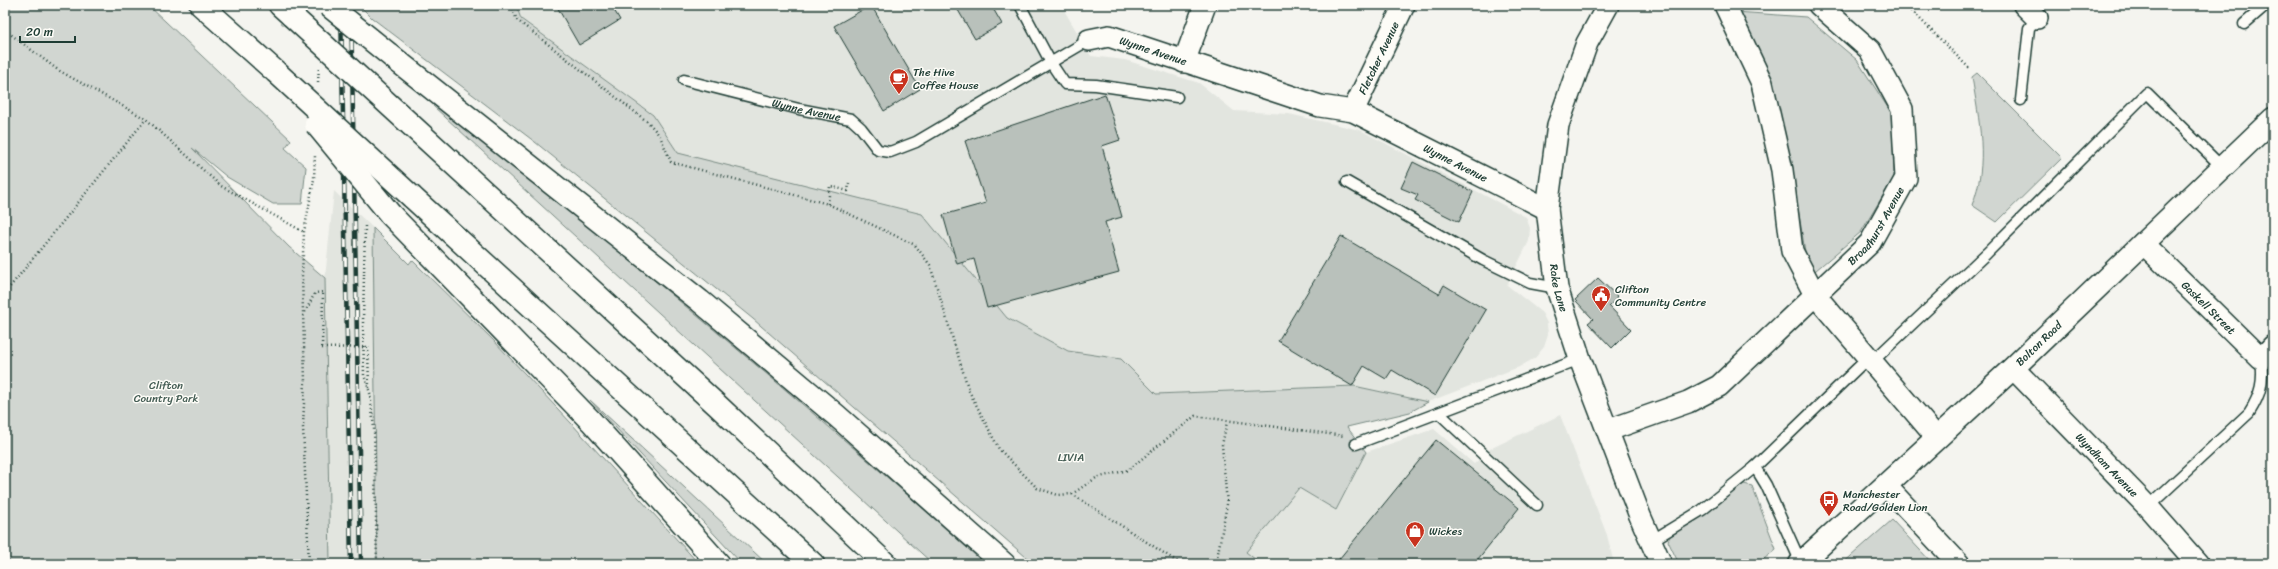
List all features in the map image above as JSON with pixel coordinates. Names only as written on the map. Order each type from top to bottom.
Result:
[{"type":"main road","points":[[201,5],[813,564]]},
{"type":"main road","points":[[328,5],[700,300],[837,416],[1004,564]]},
{"type":"main road","points":[[286,10],[717,406],[886,564]]},
{"type":"main road","points":[[276,72],[351,169],[390,214],[591,421],[719,564]]},
{"type":"main road","name":"Bolton Road","points":[[1800,564],[2013,368],[2273,118]]},
{"type":"street","points":[[1184,62],[1205,5]]},
{"type":"street","name":"Fletcher Avenue","points":[[1353,111],[1404,5]]},
{"type":"street","name":"Rake Lane","points":[[1608,5],[1586,43],[1558,125],[1547,209],[1556,288],[1580,359],[1609,430],[1650,541],[1661,564]]},
{"type":"street","points":[[1725,5],[1762,83],[1782,170],[1792,251],[1815,295],[1937,438]]},
{"type":"street","name":"Broadhurst Avenue","points":[[1609,430],[1688,402],[1719,386],[1870,243],[1906,178],[1902,109],[1870,50],[1819,5]]},
{"type":"street","name":"Wynne Avenue","points":[[1088,40],[1109,36],[1320,106],[1353,111],[1547,209]]},
{"type":"street","name":"Gaskell Street","points":[[2143,243],[2267,353]]},
{"type":"street","name":"Wyndham Avenue","points":[[2013,368],[2148,507],[2198,564]]},
{"type":"street","points":[[1886,486],[1959,564]]},
{"type":"lane","points":[[1020,5],[1051,63],[1065,84],[1096,85],[1177,97]]},
{"type":"lane","points":[[2244,24],[2266,5]]},
{"type":"lane","points":[[2021,100],[2030,12]]},
{"type":"lane","name":"Wynne Avenue","points":[[684,80],[799,109],[851,119],[861,128],[878,150],[890,152],[916,142],[1088,40]]},
{"type":"lane","points":[[1650,541],[1708,506],[1755,467],[1987,253],[2147,92],[2222,167]]},
{"type":"lane","points":[[1347,182],[1483,260],[1530,283],[1556,288]]},
{"type":"lane","points":[[2148,507],[2249,413],[2259,398],[2267,353]]},
{"type":"lane","points":[[1360,443],[1580,359]]},
{"type":"lane","points":[[1439,414],[1537,505]]},
{"type":"lane","points":[[1755,467],[1766,485],[1800,564]]},
{"type":"path","points":[[511,5],[517,20],[649,123],[660,136],[671,162],[828,204],[915,245],[930,265],[947,314],[969,391],[999,449],[1037,488],[1058,495],[1072,494],[1096,478],[1128,470],[1195,416],[1227,422],[1344,437],[1354,433],[1360,443]]},
{"type":"path","points":[[1906,5],[1970,69]]},
{"type":"path","points":[[5,30],[58,70],[146,119],[221,186],[304,232],[302,275],[305,380],[303,427],[309,564]]},
{"type":"path","points":[[5,293],[146,119]]},
{"type":"path","points":[[828,204],[830,186],[848,191],[849,183]]},
{"type":"path","points":[[365,226],[364,367],[370,393]]},
{"type":"path","points":[[303,317],[315,293],[323,292],[322,348],[368,347],[368,375],[374,428],[377,564]]},
{"type":"path","points":[[1216,564],[1227,504],[1222,445],[1227,422]]},
{"type":"path","points":[[1072,494],[1181,564]]},
{"type":"shaded area","points":[[516,5],[1061,5],[1091,56],[1125,60],[1199,83],[1234,111],[1289,114],[1360,130],[1526,217],[1530,228],[1529,241],[1507,285],[1542,313],[1547,323],[1548,335],[1544,347],[1535,358],[1519,367],[1428,402],[1354,386],[1156,394],[1121,359],[1068,351],[1007,318],[922,214],[678,153],[653,115],[521,19]]},
{"type":"shaded area","points":[[334,191],[373,228],[377,564],[330,564],[325,278]]},
{"type":"shaded area","points":[[1560,415],[1607,535],[1614,564],[1261,564],[1246,552],[1299,488],[1336,510],[1366,452],[1434,429],[1474,464],[1490,449]]},
{"type":"green space","name":"Clifton Country Park","points":[[5,5],[148,5],[291,140],[285,148],[306,167],[302,204],[273,204],[227,177],[192,148],[289,247],[325,278],[330,564],[5,564]]},
{"type":"green space","name":"LIVIA","points":[[359,5],[516,5],[521,19],[653,115],[678,153],[922,214],[1007,318],[1068,351],[1121,359],[1156,394],[1354,386],[1428,402],[1410,412],[1347,427],[1366,452],[1336,510],[1299,488],[1246,552],[1261,564],[1034,564],[753,319],[535,142],[372,18]]},
{"type":"green space","points":[[1736,12],[1806,17],[1857,60],[1892,114],[1894,177],[1861,232],[1809,276],[1792,171]]},
{"type":"green space","points":[[1977,73],[2062,158],[1997,222],[1972,205],[1980,173],[1981,157],[1980,125],[1972,77]]},
{"type":"green space","points":[[436,102],[645,272],[783,387],[985,564],[933,564],[433,106]]},
{"type":"green space","points":[[373,228],[409,264],[412,260],[494,341],[572,424],[699,564],[377,564]]},
{"type":"green space","points":[[590,400],[767,564],[742,564]]},
{"type":"green space","points":[[1744,484],[1752,486],[1776,549],[1758,564],[1679,564],[1668,541],[1670,536]]},
{"type":"green space","points":[[1892,520],[1933,564],[1842,564]]},
{"type":"building","points":[[556,5],[611,5],[620,20],[579,45]]},
{"type":"building","points":[[871,5],[920,89],[884,111],[834,26]]},
{"type":"building","points":[[955,5],[991,5],[1002,24],[975,39]]},
{"type":"building","points":[[1105,94],[1120,140],[1102,146],[1122,217],[1105,222],[1119,272],[987,308],[974,259],[957,264],[943,215],[986,203],[965,141]]},
{"type":"building","points":[[1413,162],[1473,192],[1459,222],[1415,200],[1418,195],[1401,188]]},
{"type":"building","points":[[1341,236],[1439,294],[1444,285],[1486,310],[1435,396],[1392,370],[1386,379],[1364,366],[1352,386],[1278,341]]},
{"type":"building","name":"Clifton Community Centre","points":[[1598,278],[1618,297],[1609,306],[1631,329],[1612,348],[1588,323],[1593,319],[1575,300]]},
{"type":"building","points":[[1436,440],[1519,508],[1474,564],[1335,564]]},
{"type":"railway","points":[[341,5],[351,564]]},
{"type":"railway","points":[[351,5],[361,564]]},
{"type":"place","name":"The Hive Coffee House","points":[[899,95]]},
{"type":"place","name":"Clifton Community Centre","points":[[1601,312]]},
{"type":"place","name":"Manchester Road/Golden Lion","points":[[1829,517]]},
{"type":"place","name":"Wickes","points":[[1415,548]]}]
